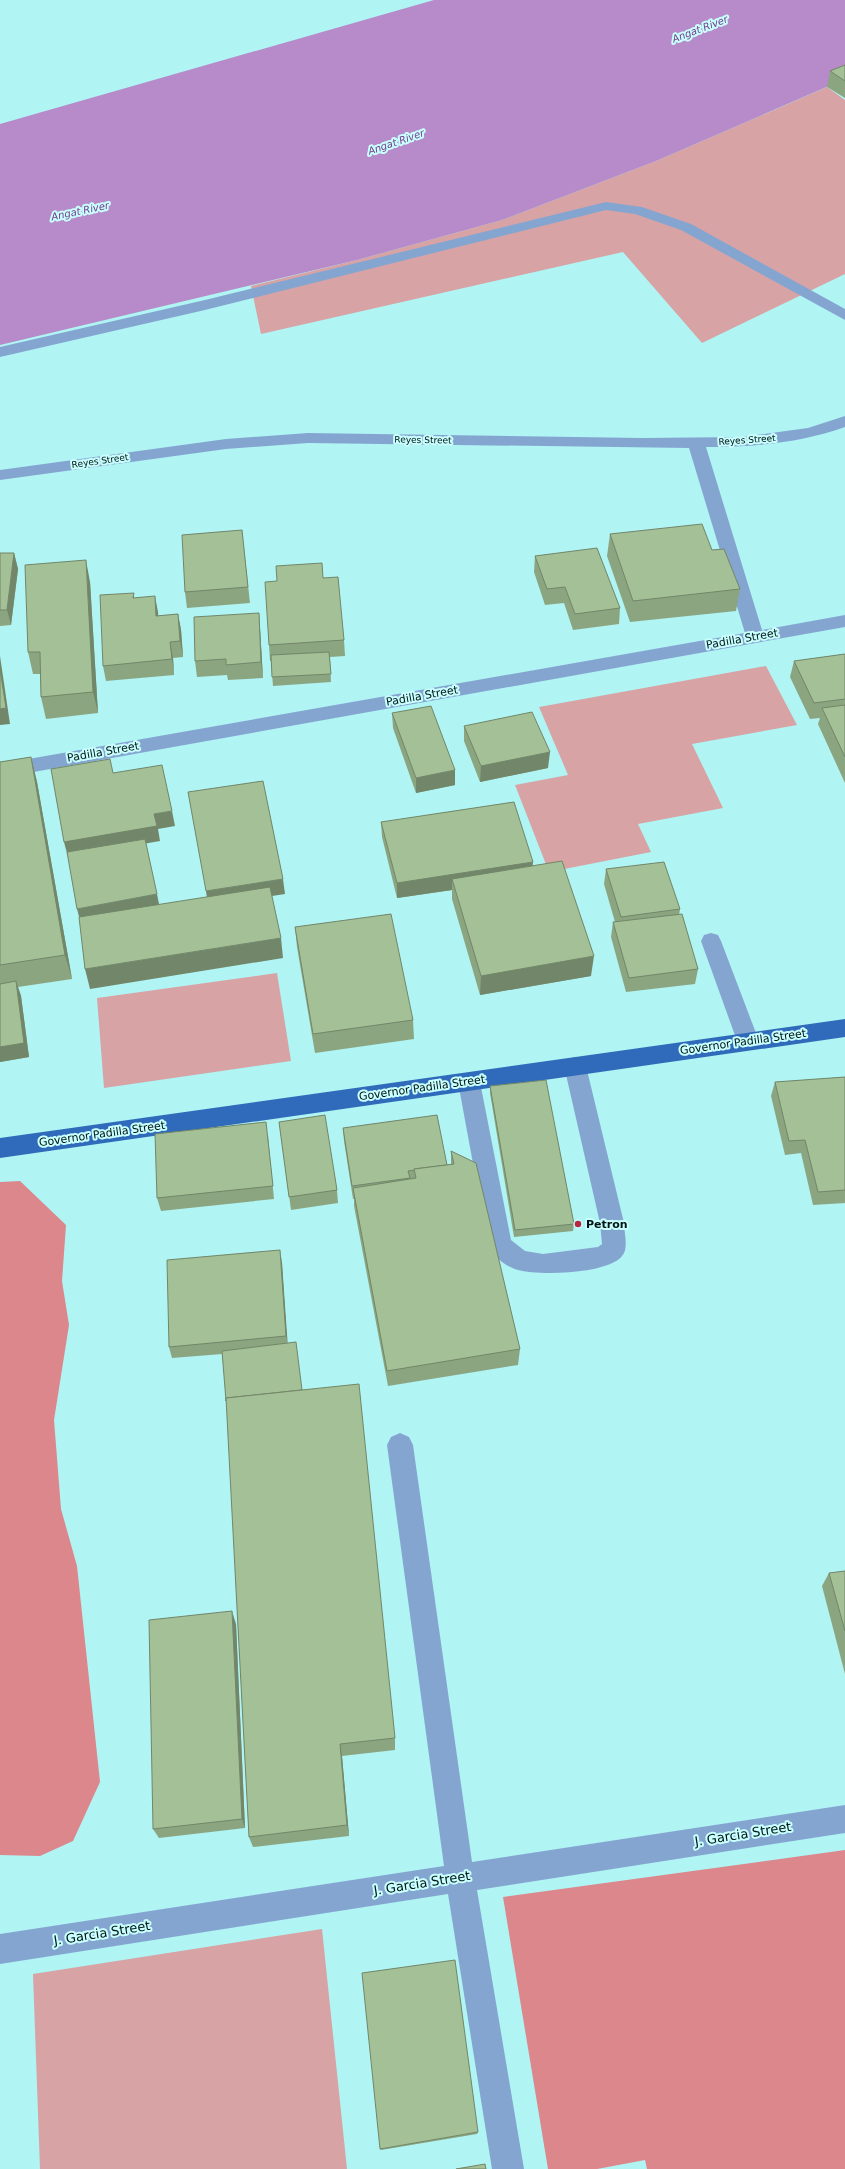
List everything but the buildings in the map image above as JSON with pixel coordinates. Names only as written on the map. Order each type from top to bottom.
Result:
[{"type":"main road","name":"Governor Padilla Street","points":[[0,1148],[845,1028]]},
{"type":"street","points":[[0,352],[204,305],[606,206],[637,210],[686,227],[845,315]]},
{"type":"street","name":"Reyes Street","points":[[0,475],[226,444],[308,438],[696,443],[742,442],[811,433],[845,421]]},
{"type":"street","points":[[696,443],[721,530],[755,637]]},
{"type":"street","name":"Padilla Street","points":[[0,770],[845,621]]},
{"type":"street","points":[[711,941],[748,1041]]},
{"type":"street","points":[[469,1082],[500,1245],[519,1260],[543,1264],[603,1257],[614,1249],[612,1223],[575,1066]]},
{"type":"street","points":[[400,1445],[460,1878],[508,2169]]},
{"type":"street","name":"J. Garcia Street","points":[[0,1949],[845,1818]]},
{"type":"shaded area","points":[[827,87],[845,100],[845,274],[702,343],[623,252],[261,334],[251,286],[357,260],[502,220],[656,161]]},
{"type":"shaded area","points":[[766,666],[797,725],[692,744],[723,808],[638,824],[651,852],[549,872],[515,785],[568,775],[539,707]]},
{"type":"shaded area","points":[[277,973],[291,1061],[104,1088],[97,998]]},
{"type":"shaded area","points":[[20,1181],[66,1225],[62,1281],[69,1325],[54,1420],[61,1509],[77,1566],[100,1782],[73,1841],[40,1856],[0,1855],[0,1182]]},
{"type":"shaded area","points":[[845,1850],[845,2169],[647,2169],[645,2160],[597,2169],[548,2169],[503,1897]]},
{"type":"shaded area","points":[[322,1929],[347,2169],[40,2169],[33,1974]]},
{"type":"water","name":"Angat River","points":[[434,0],[845,0],[845,79],[656,161],[502,220],[357,260],[0,345],[0,124]]},
{"type":"place","name":"Petron","points":[[578,1224]]}]
